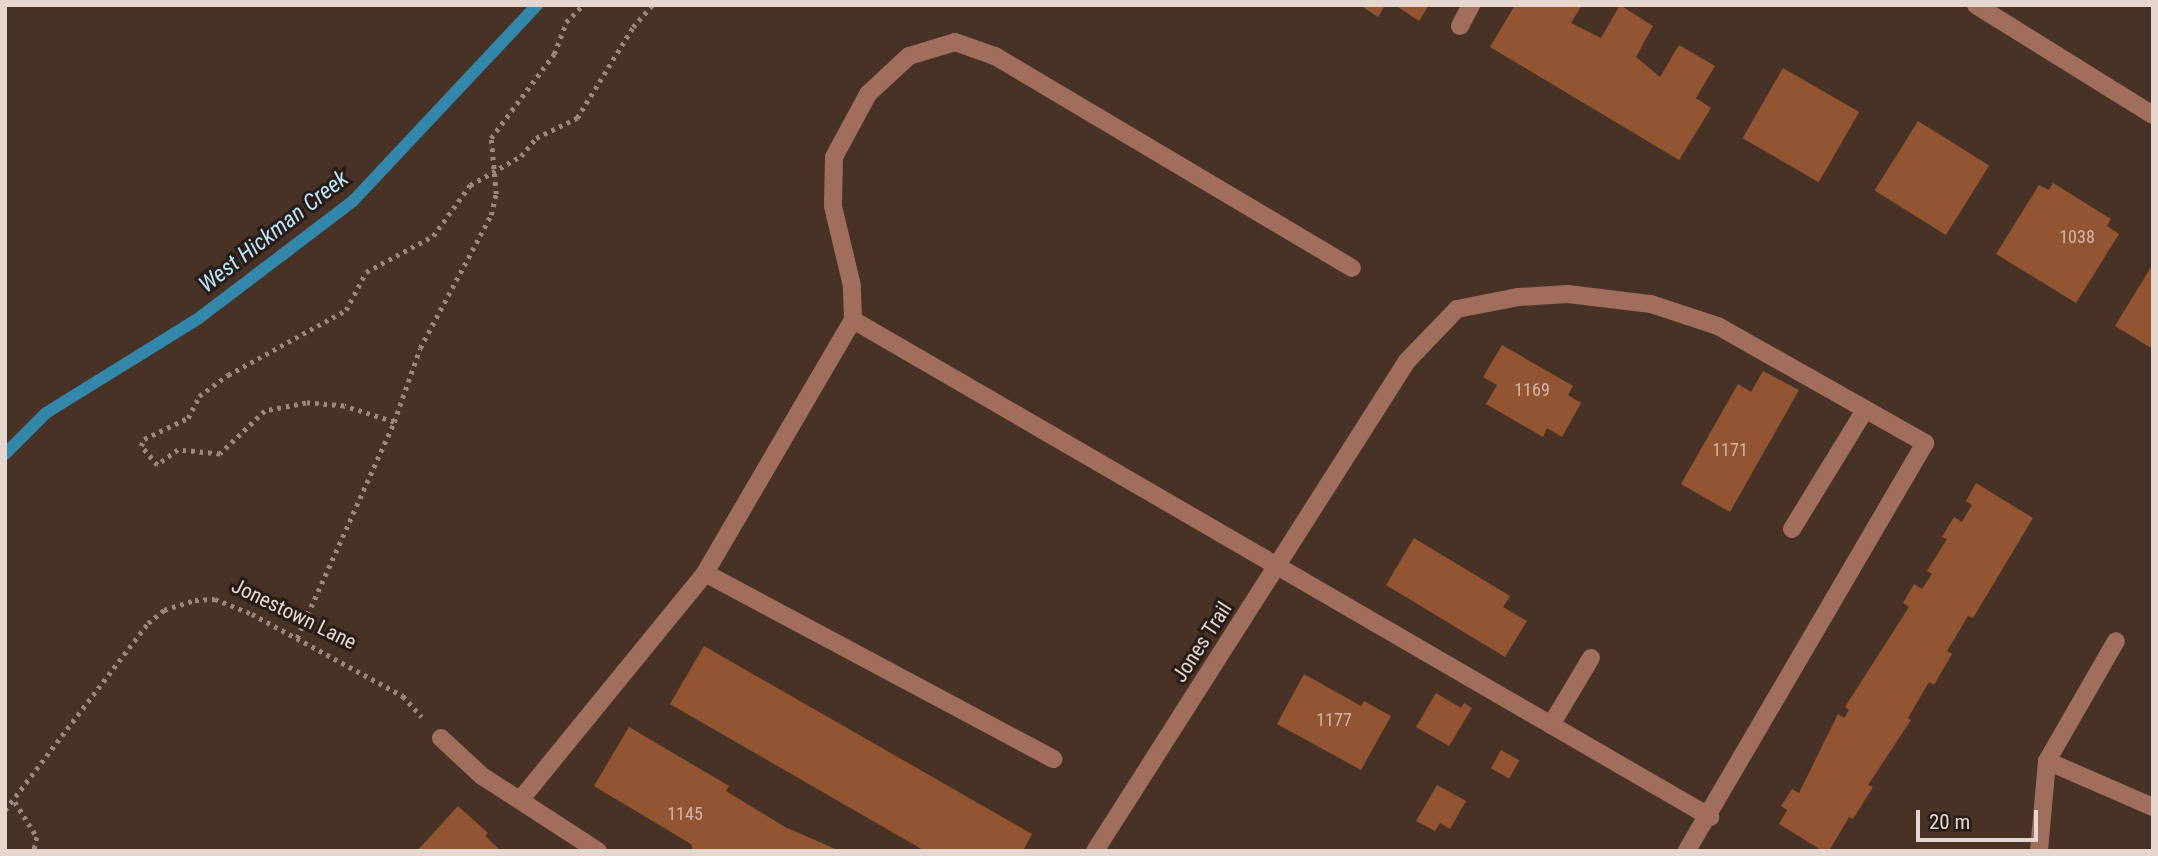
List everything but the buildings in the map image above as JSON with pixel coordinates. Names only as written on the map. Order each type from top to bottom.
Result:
[{"type":"street","points":[[1460,26],[1471,5]]},
{"type":"street","points":[[1976,5],[2153,115]]},
{"type":"street","points":[[521,799],[705,573],[853,320],[852,286],[833,206],[834,157],[868,94],[909,56],[955,42],[995,56],[1352,268]]},
{"type":"street","name":"Jones Trail","points":[[1095,851],[1407,361],[1457,309],[1518,297],[1568,294],[1651,304],[1707,322],[1925,443],[1710,817]]},
{"type":"street","points":[[853,320],[1710,817],[1687,851]]},
{"type":"street","points":[[1791,528],[1865,410]]},
{"type":"street","points":[[705,573],[1054,759]]},
{"type":"street","points":[[2039,851],[2047,761],[2116,641]]},
{"type":"street","points":[[1551,725],[1591,658]]},
{"type":"street","points":[[440,738],[482,776],[598,851]]},
{"type":"street","points":[[2047,761],[2153,807]]},
{"type":"path","points":[[297,638],[394,422],[420,348],[491,215],[495,172],[491,138],[554,54],[566,22],[583,5]]},
{"type":"path","points":[[394,422],[344,406],[306,403],[265,411],[220,454],[178,450],[157,465],[141,446],[144,439],[188,418],[199,396],[228,375],[346,310],[366,272],[433,236],[470,185],[521,156],[537,138],[577,118],[633,27],[652,5]]},
{"type":"path","name":"Jonestown Lane","points":[[5,810],[15,802],[149,623],[164,610],[195,600],[215,599],[297,638],[403,696],[440,738]]},
{"type":"path","points":[[15,802],[37,837],[34,851]]},
{"type":"waterway","name":"West Hickman Creek","points":[[5,454],[46,413],[199,318],[353,201],[537,5]]}]
